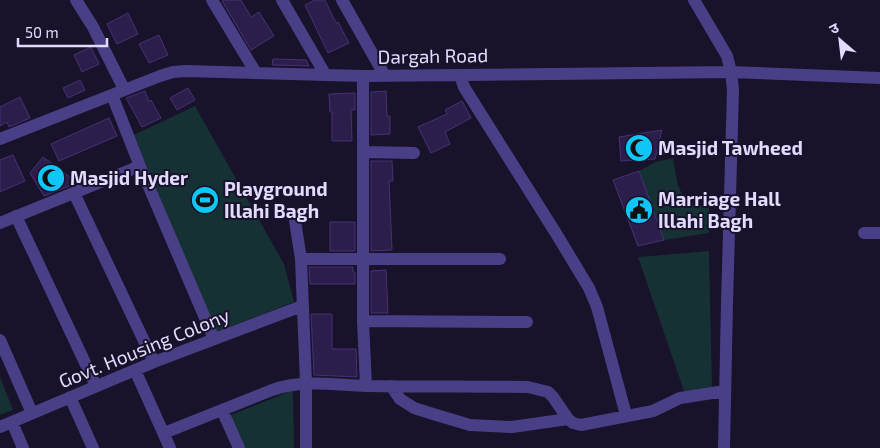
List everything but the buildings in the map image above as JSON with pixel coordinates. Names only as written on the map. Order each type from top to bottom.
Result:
[{"type":"street","points":[[76,0],[93,27],[118,92],[140,166],[214,339]]},
{"type":"street","points":[[212,0],[256,73]]},
{"type":"street","points":[[282,0],[325,74]]},
{"type":"street","points":[[342,0],[385,76]]},
{"type":"street","points":[[694,0],[726,56],[732,72],[724,448]]},
{"type":"street","name":"Dargah Road","points":[[0,139],[118,92],[173,72],[186,71],[364,76],[732,72],[880,78]]},
{"type":"street","points":[[460,75],[464,87],[588,288],[597,307],[626,415]]},
{"type":"street","points":[[364,76],[362,152],[363,321],[366,386]]},
{"type":"street","points":[[362,152],[414,153]]},
{"type":"street","points":[[0,223],[140,166]]},
{"type":"street","points":[[74,193],[154,362]]},
{"type":"street","points":[[16,216],[96,386]]},
{"type":"street","points":[[295,221],[301,259],[306,383],[306,448]]},
{"type":"street","points":[[864,233],[880,233]]},
{"type":"street","points":[[301,259],[500,259]]},
{"type":"street","name":"Govt. Housing Colony","points":[[6,425],[154,362],[302,306]]},
{"type":"street","points":[[363,321],[527,322]]},
{"type":"street","points":[[0,340],[4,359],[32,413]]},
{"type":"street","points":[[135,370],[170,448]]},
{"type":"street","points":[[164,433],[284,386],[306,383],[366,386],[528,387],[548,392],[568,419],[573,423],[581,424],[642,413],[680,398],[725,391]]},
{"type":"street","points":[[391,386],[400,399],[414,408],[470,425],[512,427],[568,419]]},
{"type":"street","points":[[70,397],[93,448]]},
{"type":"street","points":[[222,410],[239,448]]},
{"type":"street","points":[[6,425],[23,448]]},
{"type":"green space","name":"Playground Illahi Bagh","points":[[195,106],[284,264],[294,302],[216,332],[134,135]]},
{"type":"green space","points":[[673,158],[678,186],[686,201],[709,208],[709,233],[664,240],[639,171],[656,162]]},
{"type":"green space","points":[[709,251],[712,389],[684,391],[638,257]]},
{"type":"green space","points":[[0,377],[13,410],[0,415]]},
{"type":"green space","points":[[293,390],[294,448],[236,448],[231,415]]},
{"type":"place","name":"Masjid Tawheed","points":[[639,148]]},
{"type":"place","name":"Masjid Hyder","points":[[51,178]]},
{"type":"place","name":"Playground Illahi Bagh","points":[[205,200]]},
{"type":"place","name":"Marriage Hall Illahi Bagh","points":[[639,210]]}]
